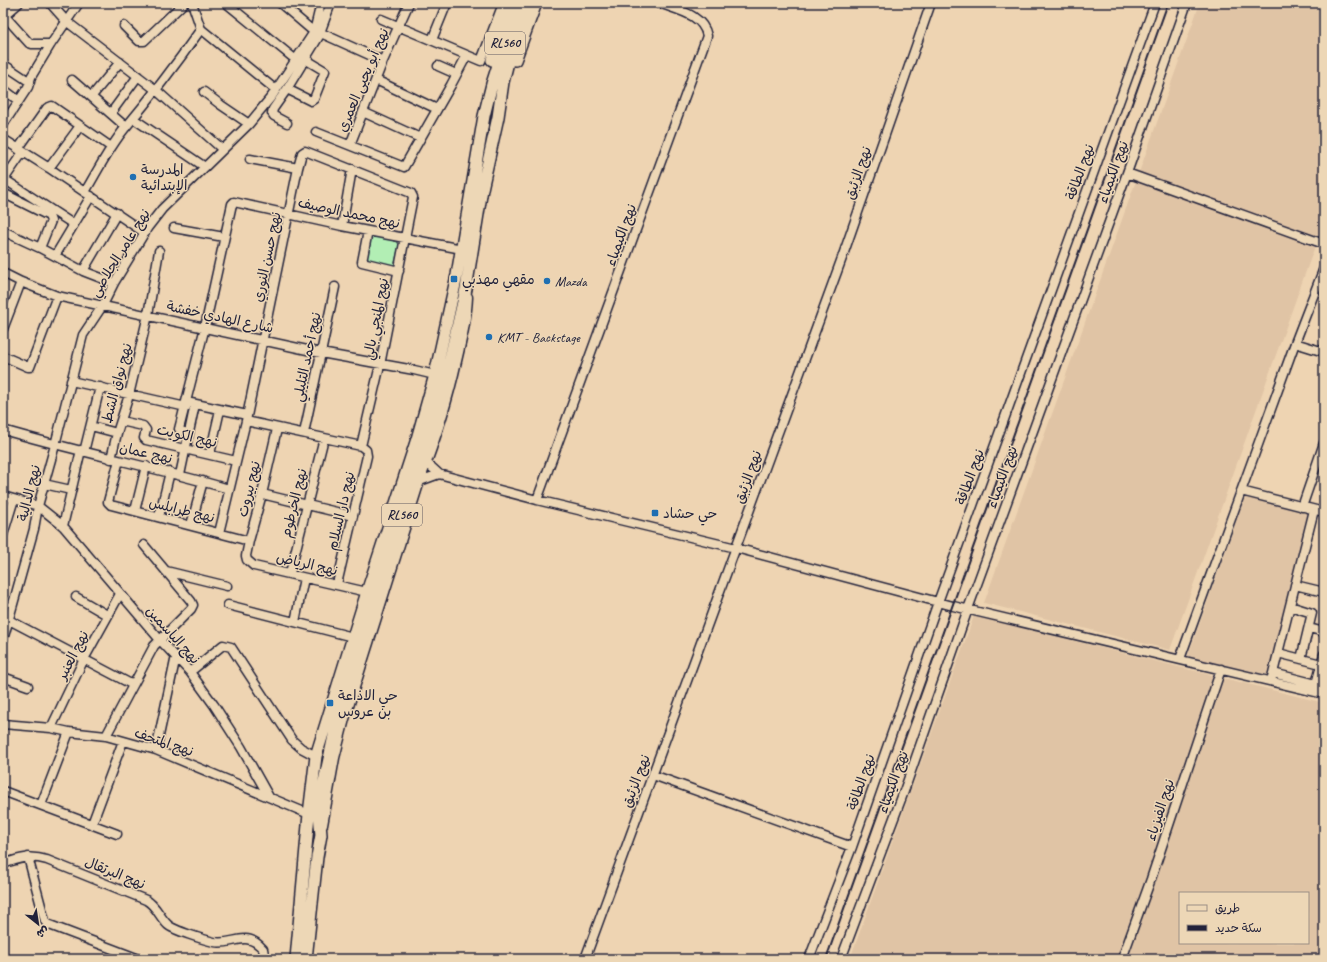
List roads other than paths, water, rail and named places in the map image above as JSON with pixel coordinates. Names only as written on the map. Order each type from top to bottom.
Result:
[{"type":"highway","points":[[484,116],[484,95],[499,32],[508,3]]},
{"type":"highway","name":"RL560","points":[[296,959],[309,814],[316,756],[417,439],[435,375],[462,249],[484,116],[492,84],[518,3]]},
{"type":"highway","name":"RL560","points":[[306,959],[316,857],[321,835],[319,813],[337,722],[445,380],[466,289],[482,189],[506,71],[512,46],[527,3]]},
{"type":"highway","points":[[500,102],[536,3]]},
{"type":"street","points":[[19,3],[4,15],[29,43],[51,44]]},
{"type":"street","points":[[50,3],[66,21],[156,90],[222,149]]},
{"type":"street","points":[[3,125],[19,101],[30,82],[31,77],[51,44],[79,3]]},
{"type":"street","points":[[124,26],[139,41],[144,41],[184,3]]},
{"type":"street","points":[[192,3],[201,29],[276,90]]},
{"type":"street","points":[[226,3],[296,60]]},
{"type":"street","points":[[280,3],[318,33],[383,61]]},
{"type":"street","name":"نهج عامر الجلاصي","points":[[56,445],[81,339],[86,329],[103,305],[114,283],[148,226],[162,209],[249,124],[276,90],[296,60],[318,33],[321,3]]},
{"type":"street","points":[[287,123],[274,116],[272,113],[273,109],[305,59],[318,33],[330,3]]},
{"type":"street","name":"نهج أبو يحيى العمري","points":[[350,145],[383,61],[399,27],[408,3]]},
{"type":"street","points":[[432,40],[447,3]]},
{"type":"street","points":[[381,19],[481,61],[504,3]]},
{"type":"street","name":"نهج الكيمياء","points":[[537,500],[707,36],[706,30],[695,17],[659,3]]},
{"type":"street","name":"نهج الزئبق","points":[[585,959],[842,258],[931,3]]},
{"type":"street","name":"نهج الطاقة","points":[[809,959],[852,847],[938,602],[1155,3]]},
{"type":"street","name":"نهج الكيمياء","points":[[841,959],[904,794],[968,609],[1127,173],[1187,3]]},
{"type":"street","points":[[55,256],[112,148],[126,127],[173,69],[201,29]]},
{"type":"street","points":[[316,132],[404,167],[466,55]]},
{"type":"street","points":[[287,89],[310,101],[314,99],[325,70],[305,59]]},
{"type":"street","points":[[92,96],[120,62]]},
{"type":"street","points":[[3,64],[30,82]]},
{"type":"street","points":[[438,66],[456,74]]},
{"type":"street","points":[[111,113],[138,76]]},
{"type":"street","points":[[72,80],[126,127]]},
{"type":"street","points":[[376,80],[437,108]]},
{"type":"street","points":[[3,89],[19,101]]},
{"type":"street","points":[[204,92],[249,124]]},
{"type":"street","points":[[73,224],[4,180],[20,150],[49,106],[55,108],[112,148]]},
{"type":"street","points":[[363,112],[420,138]]},
{"type":"street","points":[[134,119],[204,167]]},
{"type":"street","points":[[49,168],[80,126]]},
{"type":"street","points":[[3,139],[117,213],[145,233]]},
{"type":"street","name":"نهج حسن النوري","points":[[220,533],[263,340],[298,168],[305,151],[352,169]]},
{"type":"street","points":[[250,159],[298,168]]},
{"type":"street","points":[[342,226],[352,169]]},
{"type":"street","name":"نهج المنجي بالي","points":[[352,169],[411,193],[413,197],[406,239],[380,365],[360,446]]},
{"type":"street","points":[[1127,173],[1324,244]]},
{"type":"street","points":[[3,193],[49,216],[51,219],[40,248]]},
{"type":"street","name":"نهج محمد الوصيف","points":[[224,237],[232,204],[236,202],[342,226],[462,249]]},
{"type":"street","points":[[83,271],[117,213]]},
{"type":"street","points":[[174,228],[224,237],[189,404],[179,429],[181,432],[188,433],[180,475]]},
{"type":"street","points":[[368,231],[362,262],[399,271]]},
{"type":"street","points":[[3,232],[40,248],[83,271],[114,283]]},
{"type":"street","name":"نهج نواق الشط","points":[[109,504],[108,502],[115,460],[117,433],[129,395],[148,315],[159,251]]},
{"type":"street","name":"شارع الهادي خفشة","points":[[3,273],[21,282],[57,296],[321,353],[435,375]]},
{"type":"street","points":[[1180,659],[1295,343],[1323,273]]},
{"type":"street","points":[[4,324],[21,282]]},
{"type":"street","name":"نهج أحمد التليلي","points":[[304,433],[335,287]]},
{"type":"street","points":[[321,835],[331,778],[345,720],[452,384],[464,333],[468,298],[466,289]]},
{"type":"street","points":[[3,356],[30,367],[57,296]]},
{"type":"street","points":[[1295,343],[1324,352]]},
{"type":"street","points":[[71,381],[129,395],[220,410],[277,429],[304,433],[360,446]]},
{"type":"street","points":[[63,526],[71,490],[91,426],[100,387]]},
{"type":"street","points":[[210,454],[220,410]]},
{"type":"street","name":"نهج الكويت","points":[[121,421],[143,426],[146,430],[144,436],[146,440],[236,461]]},
{"type":"street","points":[[91,426],[117,433]]},
{"type":"street","name":"نهج بيروت","points":[[246,556],[277,429]]},
{"type":"street","name":"نهج عمان","points":[[3,430],[115,460],[170,472],[229,489]]},
{"type":"street","name":"نهج الخرطوم","points":[[290,573],[324,438]]},
{"type":"street","points":[[1302,507],[1324,443]]},
{"type":"street","name":"نهج الدالية","points":[[3,640],[6,620],[34,529],[38,506],[56,445]]},
{"type":"street","name":"نهج دار السلام","points":[[337,584],[367,456],[366,450],[360,446]]},
{"type":"street","points":[[427,464],[439,474],[537,500],[736,548],[938,602],[1221,669],[1320,685],[1321,664],[1324,654]]},
{"type":"street","points":[[135,511],[146,466]]},
{"type":"street","points":[[159,517],[170,472]]},
{"type":"street","points":[[420,481],[439,474]]},
{"type":"street","points":[[191,526],[203,482]]},
{"type":"street","points":[[44,484],[71,490]]},
{"type":"street","points":[[1241,491],[1324,512]]},
{"type":"street","points":[[262,494],[353,516]]},
{"type":"street","points":[[3,496],[38,506]]},
{"type":"street","points":[[3,535],[14,498]]},
{"type":"street","name":"نهج طرابلس","points":[[109,504],[249,541]]},
{"type":"street","name":"نهج الياسمين","points":[[38,506],[63,526],[160,640],[190,672],[214,705],[237,741],[269,797]]},
{"type":"street","points":[[1272,677],[1314,510]]},
{"type":"street","points":[[106,736],[154,646],[191,609],[193,605],[144,544]]},
{"type":"street","name":"نهج الرياض","points":[[246,556],[247,560],[254,566],[290,573],[304,578],[337,584],[367,592]]},
{"type":"street","points":[[166,571],[227,586]]},
{"type":"street","points":[[295,622],[304,578]]},
{"type":"street","points":[[1295,585],[1324,592]]},
{"type":"street","name":"نهج العنبر","points":[[51,728],[84,659],[120,594]]},
{"type":"street","points":[[76,597],[107,615]]},
{"type":"street","points":[[228,605],[353,637]]},
{"type":"street","points":[[1290,606],[1312,612],[1301,659]]},
{"type":"street","points":[[6,620],[133,685]]},
{"type":"street","points":[[1309,628],[1324,632]]},
{"type":"street","points":[[190,672],[223,644],[231,647],[292,740],[301,748],[316,756]]},
{"type":"street","points":[[1278,654],[1321,664]]},
{"type":"street","points":[[156,750],[176,656]]},
{"type":"street","name":"نهج الفيزياء","points":[[1122,959],[1151,879],[1221,669]]},
{"type":"street","points":[[3,677],[28,686]]},
{"type":"street","points":[[1272,677],[1324,694]]},
{"type":"street","name":"نهج المتحف","points":[[3,724],[51,728],[69,732],[106,736],[156,750],[309,814]]},
{"type":"street","points":[[41,805],[69,732]]},
{"type":"street","points":[[92,824],[123,741]]},
{"type":"street","points":[[653,775],[852,847]]},
{"type":"street","points":[[3,791],[117,834]]},
{"type":"street","points":[[28,857],[47,924],[139,959]]},
{"type":"street","name":"نهج البرتقال","points":[[3,864],[28,857],[48,860],[146,900],[153,905],[168,925],[176,929],[214,942],[245,938],[251,940],[263,949],[265,959]]},
{"type":"railway","points":[[826,959],[1168,3]]},
{"type":"place","name":"المدرسة الإبتدائية","points":[[133,177]]},
{"type":"place","name":"مقهي مهذبي","points":[[454,279]]},
{"type":"place","name":"Mazda","points":[[547,281]]},
{"type":"place","name":"KMT - Backstage","points":[[489,337]]},
{"type":"place","name":"حي حشاد","points":[[655,513]]},
{"type":"place","name":"حي الاذاعة بن عروس","points":[[330,703]]}]
